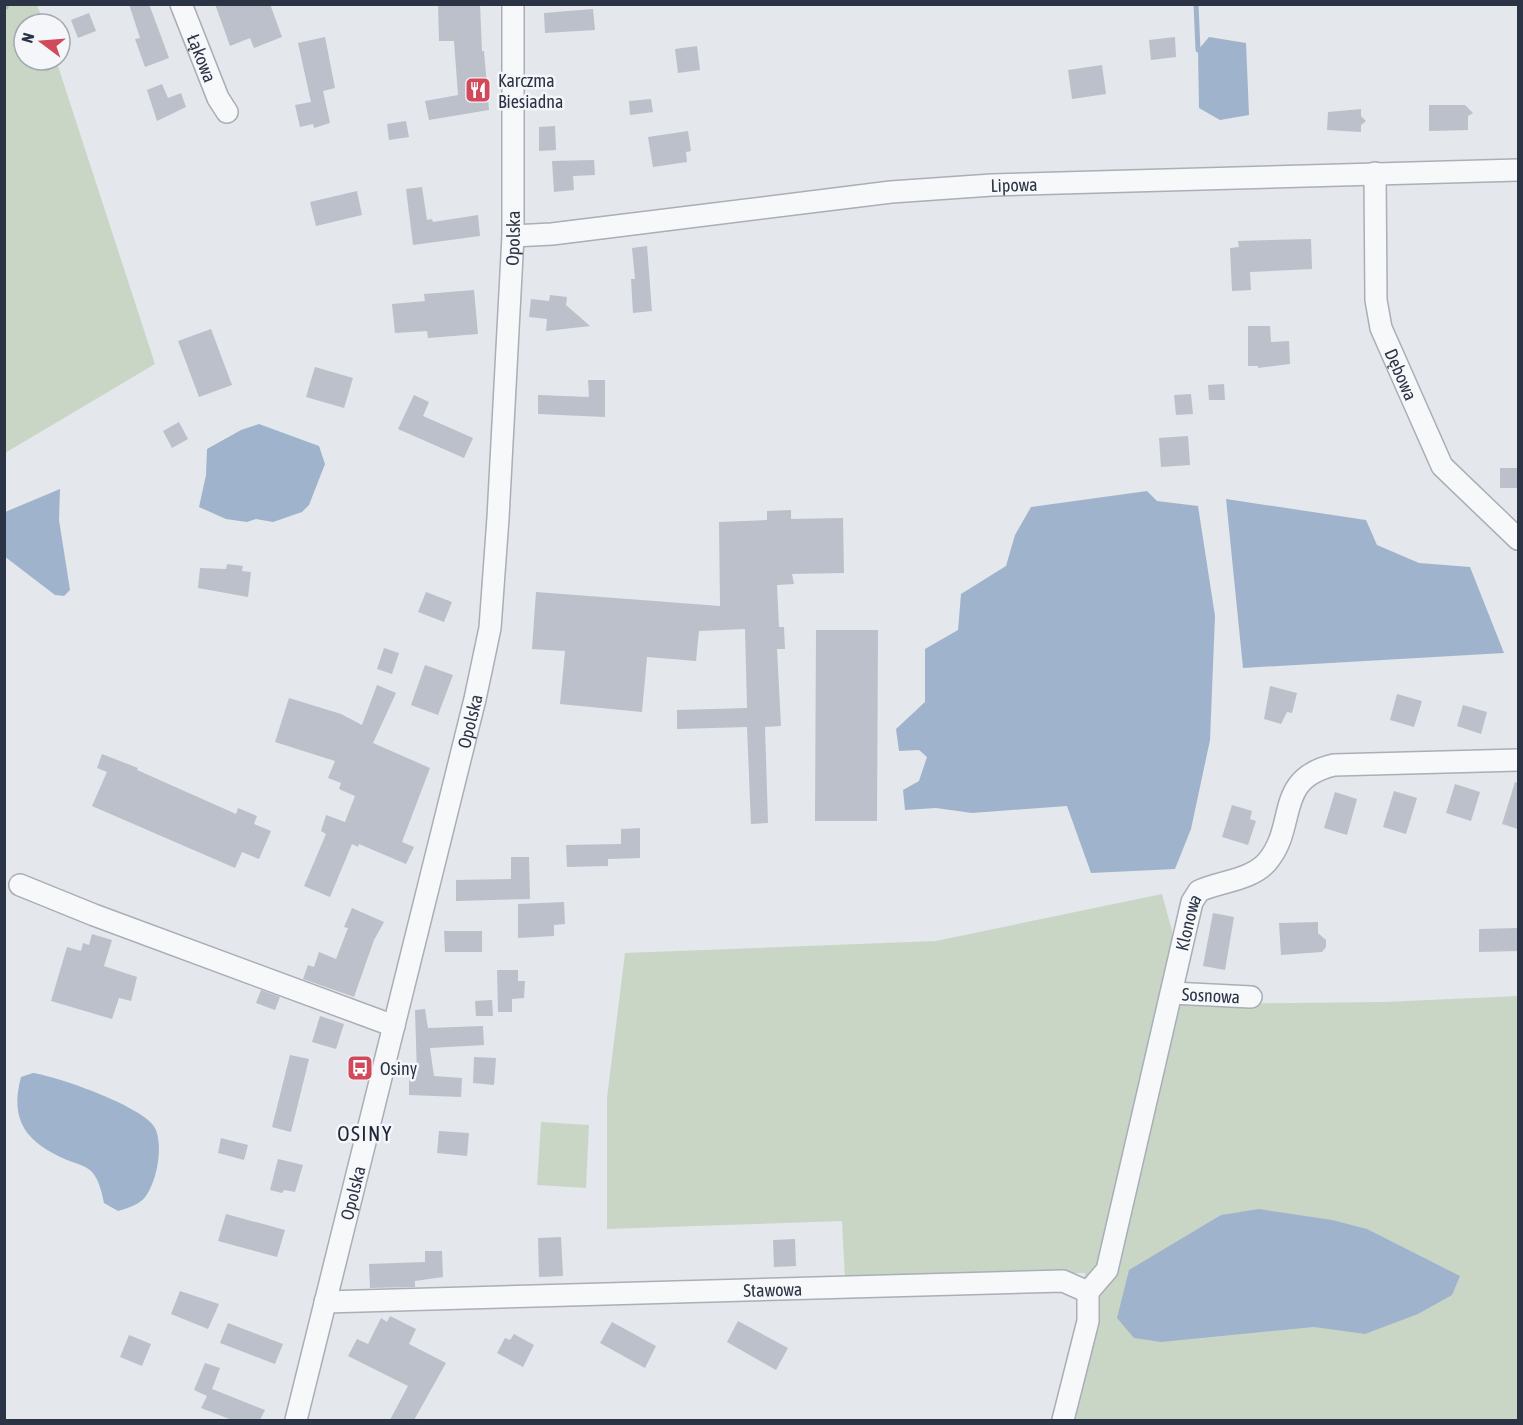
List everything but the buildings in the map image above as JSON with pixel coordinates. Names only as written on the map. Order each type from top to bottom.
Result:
[{"type":"street","name":"Łąkowa","points":[[181,4],[218,98],[227,112]]},
{"type":"street","name":"Opolska","points":[[296,1420],[475,699],[490,628],[513,236],[513,4]]},
{"type":"street","name":"Lipowa","points":[[513,236],[552,234],[891,192],[1003,185],[1518,170]]},
{"type":"street","name":"Dębowa","points":[[1375,173],[1376,300],[1381,328],[1442,466],[1518,539]]},
{"type":"street","name":"Klonowa","points":[[1088,1292],[1107,1270],[1192,902],[1199,891],[1236,880],[1265,864],[1276,849],[1292,795],[1302,779],[1316,769],[1334,765],[1518,760]]},
{"type":"street","points":[[20,885],[94,915],[394,1026]]},
{"type":"street","name":"Sosnowa","points":[[1172,993],[1251,997]]},
{"type":"street","name":"Stawowa","points":[[325,1302],[1063,1281],[1088,1292]]},
{"type":"street","points":[[1063,1420],[1088,1321],[1088,1292]]},
{"type":"green space","points":[[4,5],[37,5],[40,12],[12,12],[12,72],[60,72],[155,364],[5,453]]},
{"type":"green space","points":[[1162,894],[1192,1004],[1384,1002],[1518,996],[1518,1420],[1053,1420],[1084,1289],[1085,1273],[845,1279],[842,1221],[607,1229],[607,1098],[625,953],[936,941]]},
{"type":"green space","points":[[541,1122],[589,1125],[586,1188],[537,1185]]},
{"type":"water","points":[[1209,37],[1246,43],[1249,115],[1220,120],[1199,108],[1198,50]]},
{"type":"water","points":[[259,424],[319,446],[325,464],[309,505],[302,512],[273,522],[256,519],[247,522],[226,519],[199,507],[206,475],[207,449],[241,430]]},
{"type":"water","points":[[60,489],[59,520],[70,590],[64,596],[55,595],[4,556],[5,512]]},
{"type":"water","points":[[1147,491],[1157,501],[1198,506],[1215,616],[1210,740],[1191,829],[1175,869],[1091,873],[1067,806],[972,813],[936,808],[905,810],[903,790],[919,781],[927,757],[919,750],[899,751],[896,729],[925,702],[925,649],[958,630],[961,594],[1006,566],[1015,535],[1031,507]]},
{"type":"water","points":[[1226,499],[1366,520],[1377,545],[1419,563],[1470,567],[1504,653],[1243,668]]},
{"type":"water","points":[[33,1073],[100,1094],[150,1121],[158,1135],[158,1159],[152,1184],[142,1200],[118,1211],[104,1203],[101,1189],[90,1170],[41,1146],[24,1129],[18,1106],[18,1093],[21,1077]]},
{"type":"water","points":[[1259,1209],[1332,1220],[1367,1229],[1460,1276],[1452,1295],[1418,1314],[1365,1334],[1314,1327],[1161,1342],[1134,1338],[1117,1318],[1129,1270],[1221,1215]]},
{"type":"waterway","points":[[1196,4],[1198,50]]},
{"type":"place","name":"Karczma Biesiadna","points":[[478,90]]},
{"type":"place","name":"Osiny","points":[[360,1068]]},
{"type":"district","name":"OSINY","points":[[365,1133]]}]
